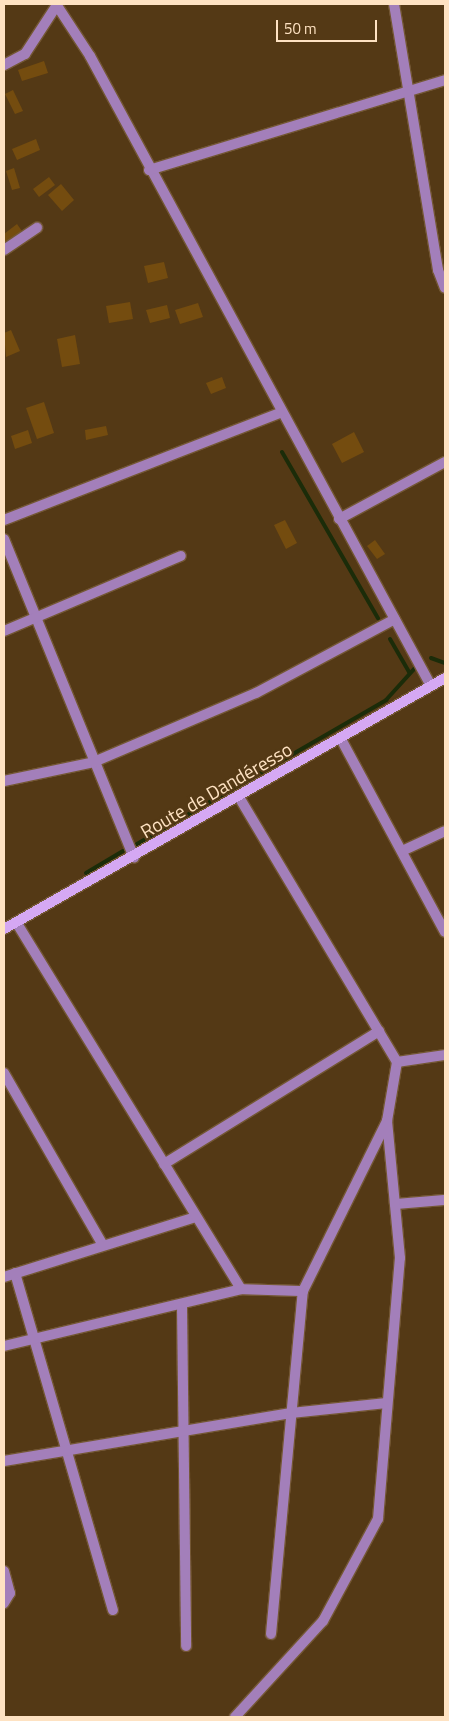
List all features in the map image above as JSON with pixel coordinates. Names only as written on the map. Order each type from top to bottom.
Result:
[{"type":"street","points":[[4,65],[25,54],[57,4],[150,170],[431,686]]},
{"type":"street","points":[[394,4],[438,270],[445,288]]},
{"type":"street","points":[[150,170],[407,90],[445,80]]},
{"type":"street","points":[[4,250],[37,228]]},
{"type":"street","points":[[4,520],[282,412]]},
{"type":"street","points":[[339,519],[445,462]]},
{"type":"street","points":[[4,540],[134,857]]},
{"type":"street","points":[[4,631],[182,556]]},
{"type":"street","points":[[4,781],[94,762],[256,693],[395,619]]},
{"type":"street","name":"Route de Dandéresso","points":[[4,929],[342,739],[445,678]]},
{"type":"street","points":[[342,739],[445,932]]},
{"type":"street","points":[[235,1717],[323,1621],[378,1519],[386,1403],[400,1258],[387,1120],[397,1062],[239,797]]},
{"type":"street","points":[[402,851],[445,831]]},
{"type":"street","points":[[16,922],[241,1289]]},
{"type":"street","points":[[164,1164],[379,1031]]},
{"type":"street","points":[[397,1062],[445,1055]]},
{"type":"street","points":[[4,1073],[103,1245]]},
{"type":"street","points":[[271,1634],[303,1290],[387,1120]]},
{"type":"street","points":[[395,1204],[445,1200]]},
{"type":"street","points":[[4,1276],[196,1217]]},
{"type":"street","points":[[15,1273],[113,1610]]},
{"type":"street","points":[[4,1346],[182,1306],[241,1289],[303,1290]]},
{"type":"street","points":[[182,1306],[186,1646]]},
{"type":"street","points":[[4,1461],[291,1413],[386,1403]]},
{"type":"street","points":[[4,1571],[10,1593],[4,1603]]},
{"type":"building","points":[[44,61],[48,73],[22,81],[18,70]]},
{"type":"building","points":[[13,90],[23,111],[15,114],[5,94]]},
{"type":"building","points":[[36,139],[40,150],[17,160],[12,149]]},
{"type":"building","points":[[14,168],[20,188],[12,190],[6,171]]},
{"type":"building","points":[[49,177],[55,185],[39,197],[33,189]]},
{"type":"building","points":[[61,184],[74,200],[62,211],[48,195]]},
{"type":"building","points":[[17,224],[24,234],[4,249],[4,234]]},
{"type":"building","points":[[164,262],[168,278],[148,283],[144,266]]},
{"type":"building","points":[[130,302],[133,319],[109,323],[106,306]]},
{"type":"building","points":[[198,303],[203,317],[180,324],[175,310]]},
{"type":"building","points":[[167,305],[170,318],[150,323],[146,310]]},
{"type":"building","points":[[11,330],[20,351],[6,357],[4,333]]},
{"type":"building","points":[[75,335],[80,364],[62,367],[57,339]]},
{"type":"building","points":[[222,377],[226,388],[211,394],[206,383]]},
{"type":"building","points":[[44,402],[54,433],[37,439],[26,408]]},
{"type":"building","points":[[106,426],[108,435],[86,440],[85,430]]},
{"type":"building","points":[[28,430],[32,443],[15,449],[11,436]]},
{"type":"building","points":[[354,432],[364,452],[342,463],[332,444]]},
{"type":"building","points":[[285,520],[297,543],[286,549],[274,525]]},
{"type":"building","points":[[375,540],[385,554],[377,559],[367,546]]},
{"type":"waterway","points":[[282,452],[378,618]]},
{"type":"waterway","points":[[390,639],[410,673]]},
{"type":"waterway","points":[[431,658],[445,663]]},
{"type":"waterway","points":[[137,844],[386,700],[415,668]]},
{"type":"waterway","points":[[86,873],[123,851]]}]
